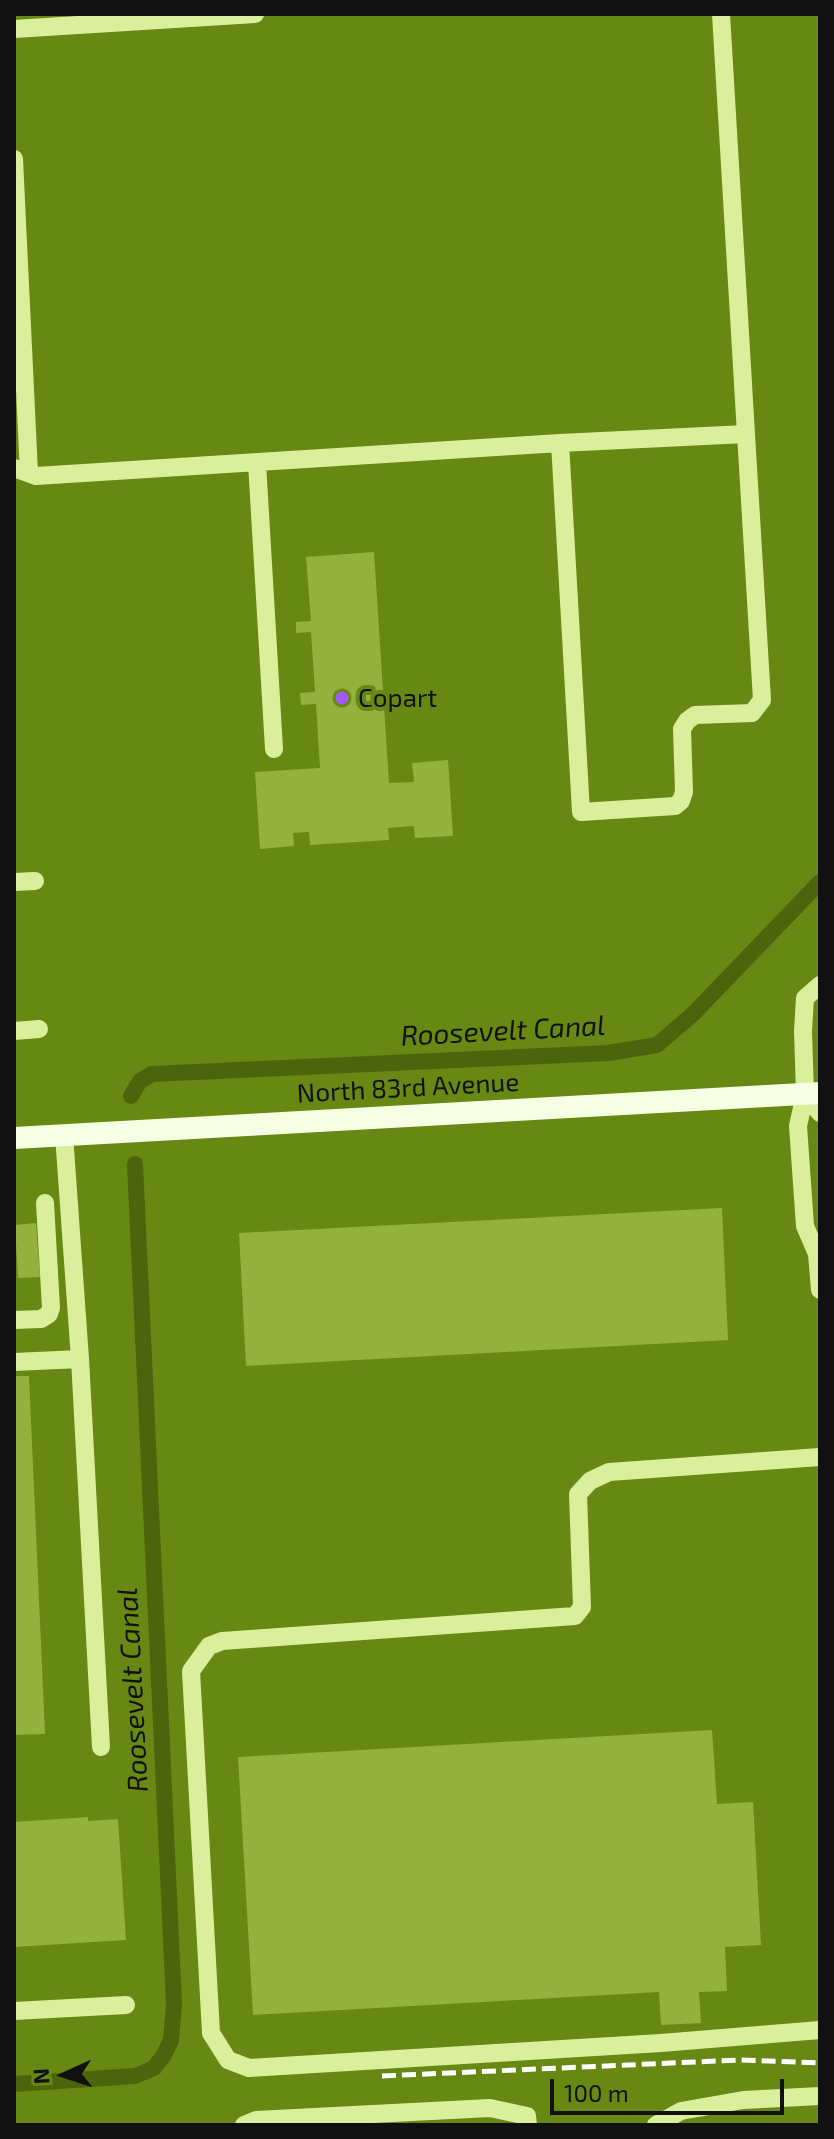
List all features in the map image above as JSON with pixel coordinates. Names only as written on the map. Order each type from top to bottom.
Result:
[{"type":"main road","name":"North 83rd Avenue","points":[[14,1138],[812,1093]]},
{"type":"street","points":[[14,29],[255,14]]},
{"type":"street","points":[[560,443],[581,812],[675,806],[684,792],[682,729],[687,721],[695,715],[752,713],[762,700],[721,14]]},
{"type":"street","points":[[14,159],[22,470],[36,476],[746,434]]},
{"type":"street","points":[[257,463],[274,749]]},
{"type":"street","points":[[14,882],[35,881]]},
{"type":"street","points":[[820,985],[805,998],[803,1031],[812,1093],[820,1113]]},
{"type":"street","points":[[14,1031],[39,1029]]},
{"type":"street","points":[[812,1093],[798,1126],[805,1226],[819,1251],[820,1290]]},
{"type":"street","points":[[64,1135],[80,1359],[101,1747]]},
{"type":"street","points":[[14,1320],[41,1319],[49,1314],[51,1308],[45,1203]]},
{"type":"street","points":[[14,1362],[80,1359]]},
{"type":"street","points":[[820,1457],[609,1472],[590,1481],[578,1494],[582,1607],[575,1616],[222,1641],[209,1646],[191,1671],[211,2033],[228,2060],[249,2068],[661,2043],[820,2030]]},
{"type":"street","points":[[14,2011],[126,2005]]},
{"type":"street","points":[[656,2125],[681,2111],[743,2100],[820,2096]]},
{"type":"street","points":[[244,2125],[256,2120],[490,2108],[527,2116],[528,2125]]},
{"type":"building","name":"Copart","points":[[374,552],[389,783],[414,782],[412,763],[448,760],[453,836],[415,838],[414,826],[388,828],[389,840],[310,845],[309,832],[293,833],[294,846],[260,849],[255,772],[320,768],[316,704],[301,705],[300,693],[315,692],[311,632],[296,633],[296,622],[311,621],[306,557]]},
{"type":"building","points":[[722,1208],[728,1340],[246,1366],[239,1233]]},
{"type":"building","points":[[36,1223],[40,1277],[18,1278],[15,1225]]},
{"type":"building","points":[[14,1376],[29,1376],[45,1734],[14,1735]]},
{"type":"building","points":[[712,1730],[717,1804],[753,1802],[761,1945],[725,1947],[727,1991],[699,1992],[701,2023],[661,2025],[659,1992],[253,2015],[238,1757]]},
{"type":"building","points":[[88,1817],[88,1821],[118,1819],[126,1940],[14,1947],[14,1822]]},
{"type":"waterway","name":"Roosevelt Canal","points":[[131,1096],[140,1081],[152,1074],[608,1053],[657,1045],[693,1014],[820,882]]},
{"type":"waterway","name":"Roosevelt Canal","points":[[14,2084],[135,2076],[154,2068],[171,2040],[174,2004],[135,1164]]},
{"type":"railway","points":[[382,2076],[739,2060],[820,2063]]},
{"type":"place","name":"Copart","points":[[342,698]]}]
